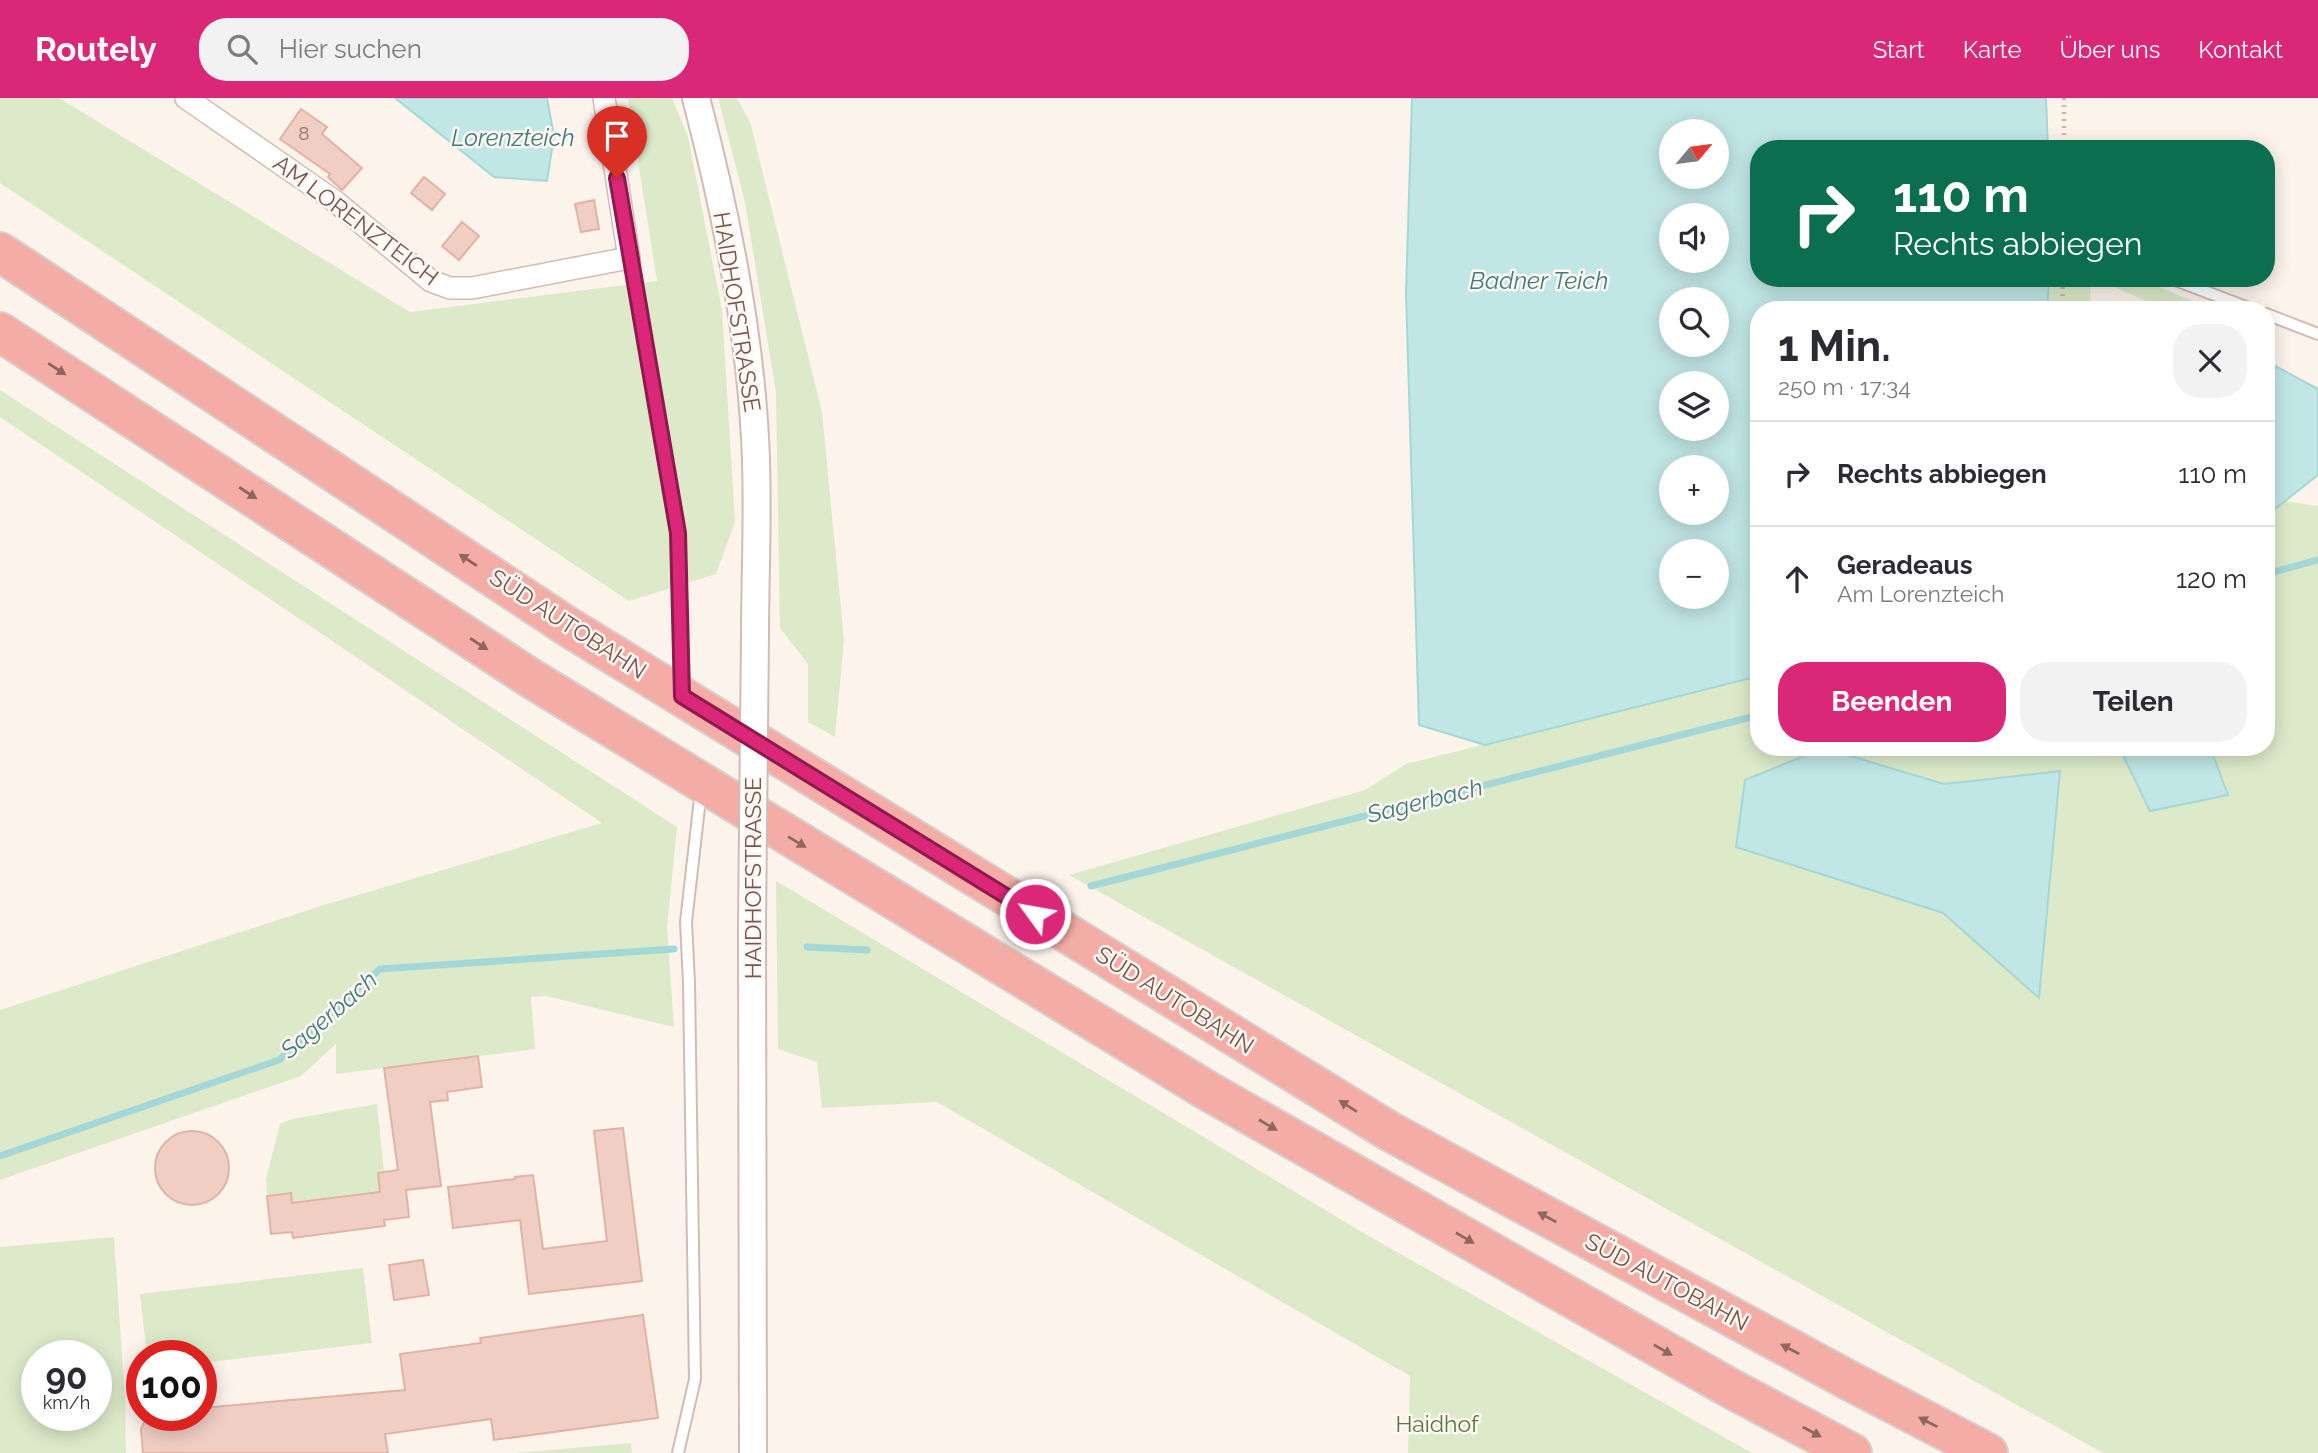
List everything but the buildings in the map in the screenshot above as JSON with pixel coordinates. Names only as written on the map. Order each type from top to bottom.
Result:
[{"type":"highway","name":"SÜD AUTOBAHN","points":[[0,251],[570,628],[1389,1131],[1838,1375],[1988,1453]]},
{"type":"highway","points":[[0,332],[532,679],[1208,1091],[1730,1388],[1852,1453]]},
{"type":"street","name":"AM LORENZTEICH","points":[[186,98],[335,202],[431,281],[440,285],[472,288],[629,258]]},
{"type":"street","points":[[604,98],[629,258]]},
{"type":"street","name":"HAIDHOFSTRASSE","points":[[696,98],[713,164],[745,333],[755,439],[753,1453]]},
{"type":"lane","points":[[629,258],[678,533],[682,696]]},
{"type":"lane","points":[[2194,287],[2230,301]]},
{"type":"lane","points":[[2275,317],[2318,334]]},
{"type":"lane","points":[[678,1453],[695,1379],[686,922],[702,784]]},
{"type":"path","points":[[2064,98],[2064,140]]},
{"type":"green space","points":[[0,98],[59,98],[410,312],[657,281],[628,98],[672,98],[688,137],[722,310],[735,522],[716,574],[629,601],[0,183]]},
{"type":"green space","points":[[718,98],[737,98],[750,122],[822,412],[844,640],[835,737],[808,722],[808,664],[780,628],[776,393],[745,202]]},
{"type":"green space","points":[[2048,287],[2091,287],[2090,301],[2048,301]]},
{"type":"green space","points":[[2114,287],[2159,287],[2193,301],[2146,301]]},
{"type":"green space","points":[[0,390],[677,827],[667,928],[674,1027],[546,996],[531,997],[535,1049],[336,1074],[336,1044],[301,1076],[0,1180],[0,1010],[324,905],[602,823],[0,417]]},
{"type":"green space","points":[[2285,501],[2318,506],[2318,1453],[2103,1453],[1069,875],[1365,790],[1406,764],[1750,678],[1750,756],[1830,756],[1943,913],[2038,997],[2060,771],[1944,784],[1851,756],[2123,756],[2150,811],[2228,794],[2213,756],[2275,756],[2275,509]]},
{"type":"green space","name":"Haidhof","points":[[776,881],[1367,1235],[1752,1453],[1408,1453],[1410,1376],[937,1102],[822,1108],[817,1062],[778,1049]]},
{"type":"green space","points":[[377,1104],[384,1172],[378,1174],[380,1192],[292,1203],[290,1194],[267,1196],[266,1179],[280,1124],[292,1119]]},
{"type":"green space","points":[[114,1237],[126,1453],[0,1453],[0,1247]]},
{"type":"green space","points":[[363,1268],[372,1343],[217,1361],[217,1340],[145,1340],[140,1294]]},
{"type":"green space","points":[[631,1443],[632,1453],[515,1453]]},
{"type":"water","name":"Lorenzteich","points":[[395,98],[547,98],[554,136],[547,181],[494,177]]},
{"type":"water","name":"Badner Teich","points":[[1412,98],[2046,98],[2048,140],[1750,140],[1750,287],[2048,287],[2048,301],[1750,301],[1750,678],[1485,745],[1419,725],[1406,293]]},
{"type":"water","points":[[2275,366],[2318,389],[2318,475],[2275,509]]},
{"type":"water","points":[[1804,756],[1851,756],[1944,784],[2060,771],[2039,998],[1943,913],[1736,847],[1745,780]]},
{"type":"water","points":[[2123,756],[2213,756],[2228,795],[2150,811]]},
{"type":"waterway","name":"Sagerbach","points":[[2275,572],[2318,560]]},
{"type":"waterway","name":"Sagerbach","points":[[1091,886],[1750,717]]},
{"type":"waterway","name":"Sagerbach","points":[[807,947],[867,950]]},
{"type":"waterway","name":"Sagerbach","points":[[0,1156],[279,1060],[380,969],[674,949]]},
{"type":"route","points":[[617,178],[678,533],[682,696],[1035,914]]}]
